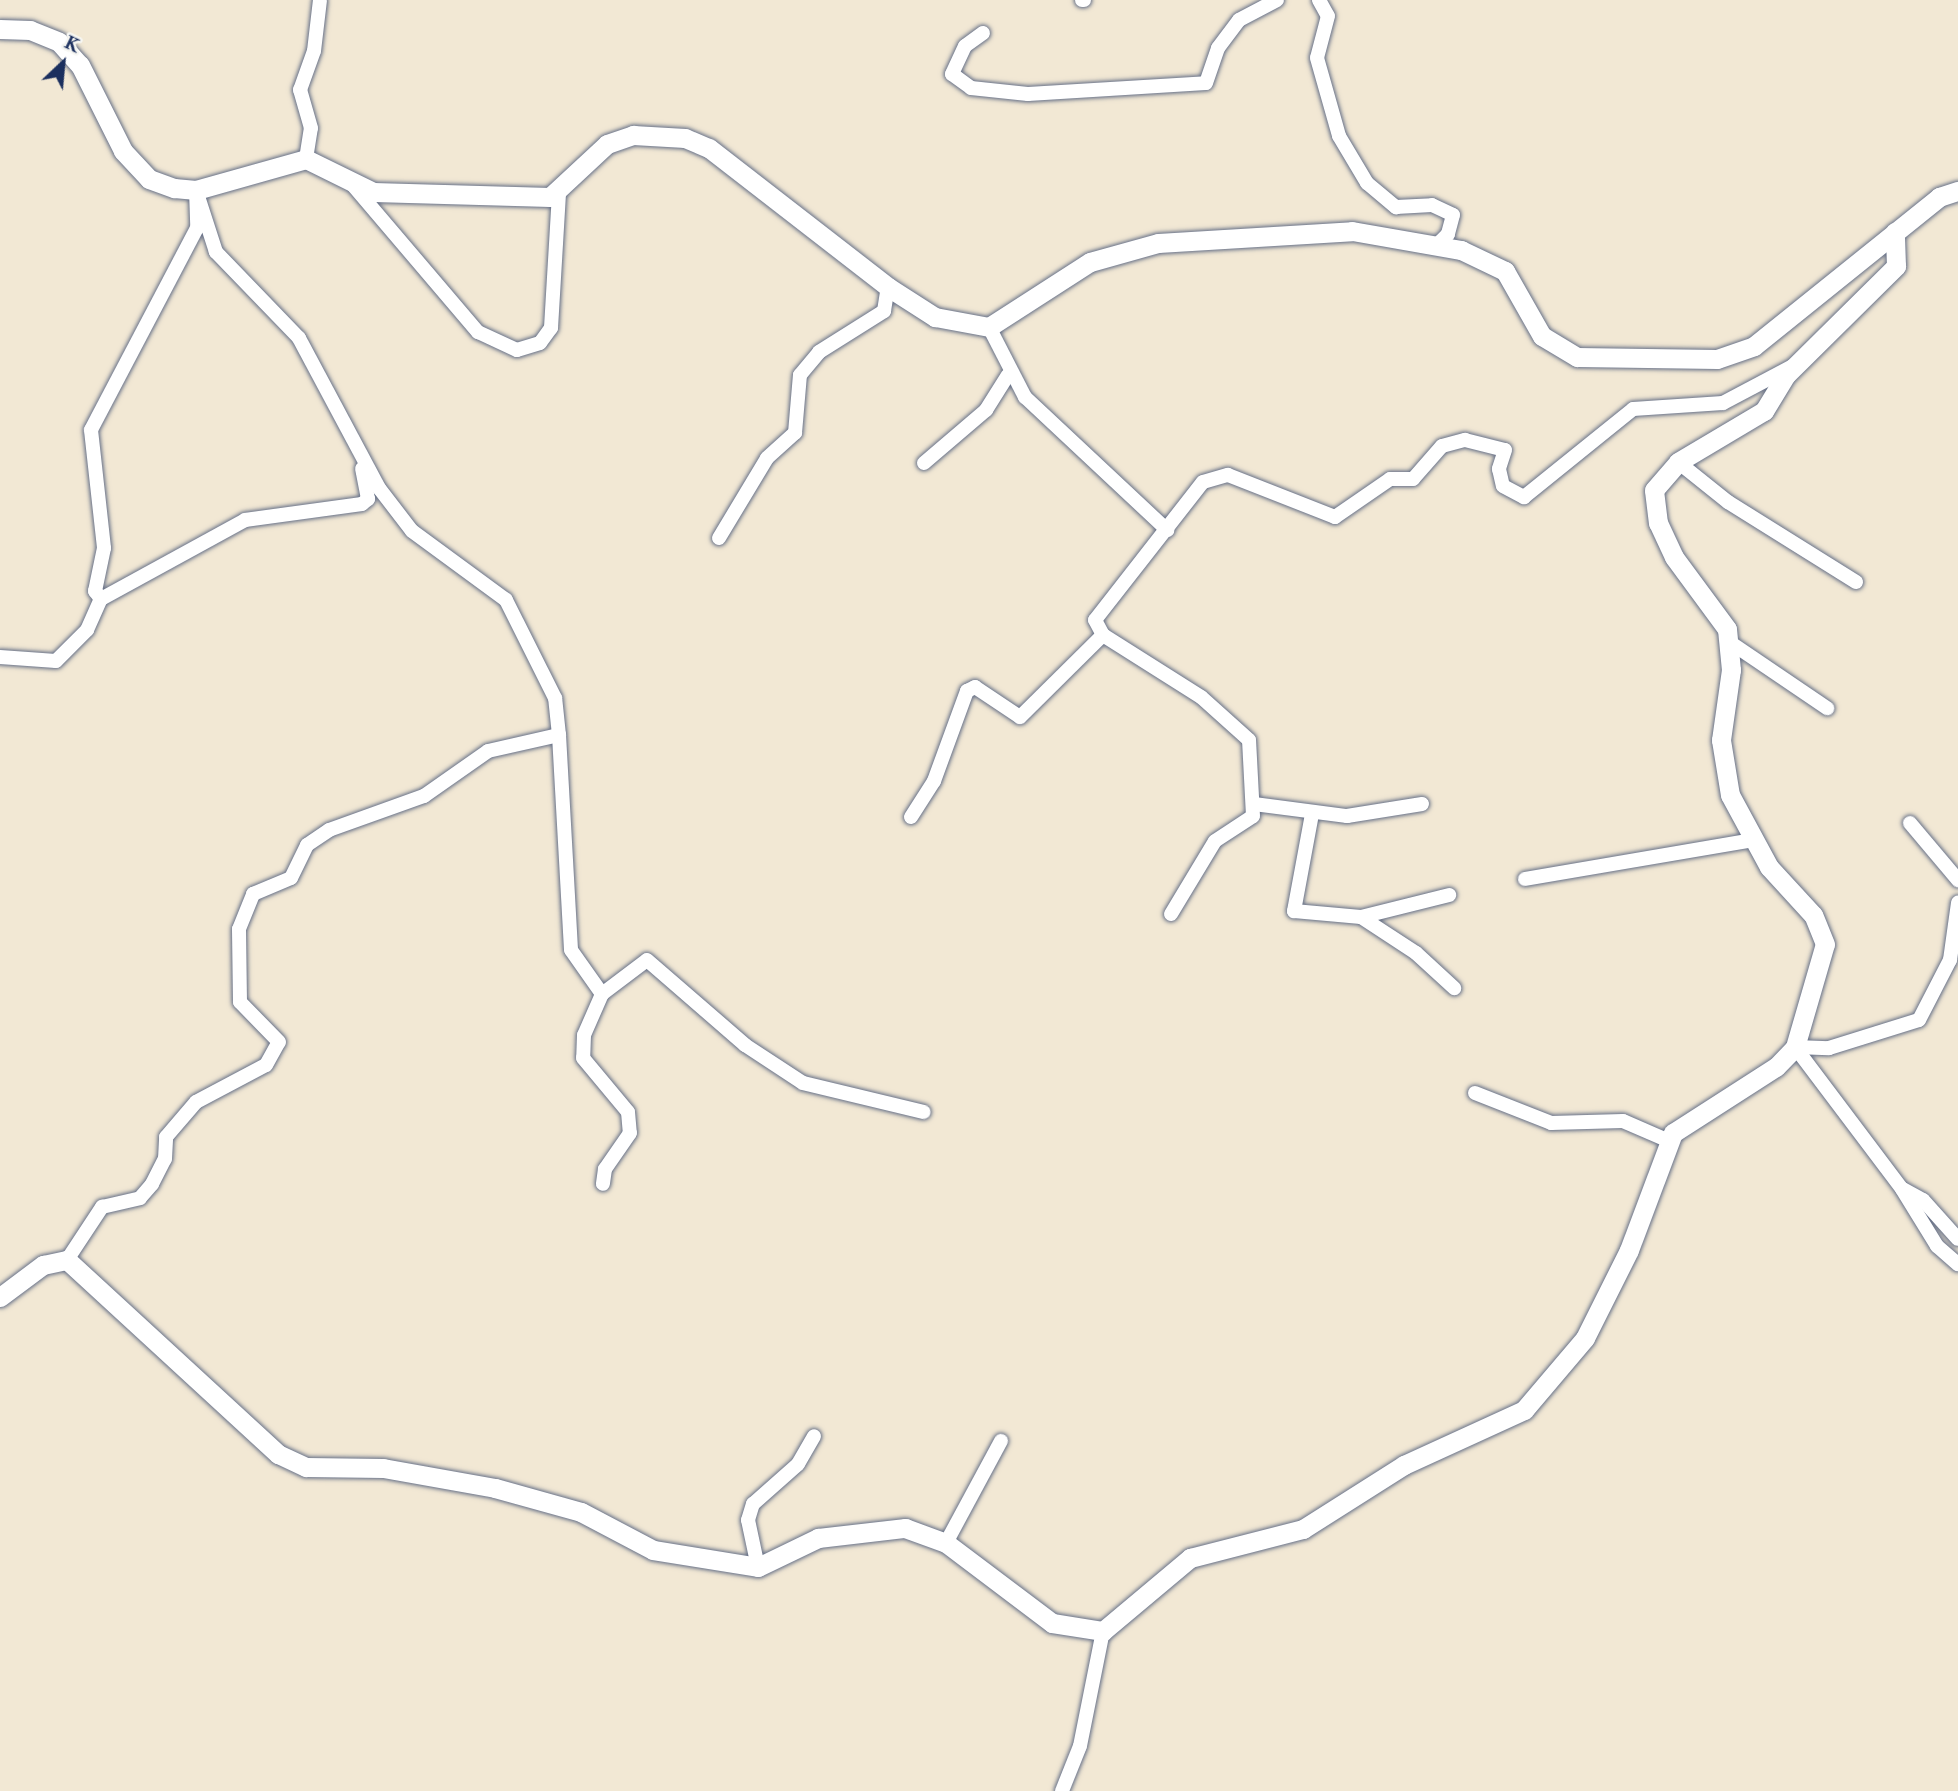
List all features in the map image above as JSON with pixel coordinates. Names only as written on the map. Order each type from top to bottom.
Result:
[{"type":"street","points":[[306,159],[312,128],[300,90],[314,51],[320,0]]},
{"type":"street","points":[[983,33],[965,46],[952,74],[971,88],[1015,94],[1206,83],[1218,48],[1239,20],[1277,0]]},
{"type":"street","points":[[1319,0],[1328,16],[1317,58],[1339,136],[1367,183],[1396,207],[1433,205],[1453,215],[1448,234],[1436,246]]},
{"type":"street","points":[[0,29],[30,30],[59,42],[80,65],[123,151],[149,179],[196,190],[306,159],[351,183],[410,197],[559,193]]},
{"type":"street","points":[[351,183],[478,332],[517,350],[540,343],[551,328],[559,193],[607,144],[633,135],[685,138],[709,148],[888,287],[936,317],[989,327],[1039,301],[1090,262],[1157,243],[1352,231],[1436,246],[1505,271],[1542,336],[1577,357],[1717,359],[1754,346],[1939,197],[1958,191]]},
{"type":"street","points":[[196,190],[216,251],[299,338],[359,457],[412,531],[506,600],[555,698],[570,950],[602,994]]},
{"type":"street","points":[[101,599],[95,591],[104,548],[91,430],[197,228],[196,190]]},
{"type":"street","points":[[1062,1791],[1080,1746],[1103,1630],[1190,1558],[1303,1529],[1404,1465],[1524,1410],[1585,1338],[1629,1250],[1669,1141],[1795,1047],[1825,944],[1813,915],[1769,867],[1730,795],[1721,740],[1731,670],[1727,629],[1658,523],[1654,490],[1678,462],[1764,411],[1794,365],[1896,265],[1895,232]]},
{"type":"street","points":[[719,538],[767,458],[795,433],[800,375],[819,352],[884,311],[888,287]]},
{"type":"street","points":[[989,327],[1008,375],[1167,530]]},
{"type":"street","points":[[1171,914],[1215,841],[1253,816],[1249,740],[1201,697],[1103,635],[1096,620],[1203,482],[1217,476],[1272,489],[1335,517],[1390,479],[1413,479],[1442,446],[1465,440],[1505,450],[1499,469],[1503,486],[1524,498],[1633,409],[1723,403],[1794,365]]},
{"type":"street","points":[[924,463],[986,410],[1008,375]]},
{"type":"street","points":[[0,657],[55,660],[88,630],[101,599],[245,520],[362,504],[368,499],[359,457]]},
{"type":"street","points":[[1678,462],[1728,502],[1856,582]]},
{"type":"street","points":[[911,817],[934,781],[967,691],[975,687],[1020,717],[1103,635]]},
{"type":"street","points":[[1728,641],[1827,708]]},
{"type":"street","points":[[0,1297],[43,1265],[68,1259],[102,1207],[139,1198],[152,1184],[165,1159],[166,1137],[196,1102],[266,1065],[279,1042],[240,1002],[239,929],[253,894],[291,878],[307,845],[329,830],[424,796],[488,751],[559,735]]},
{"type":"street","points":[[1254,804],[1312,814],[1347,816],[1422,804]]},
{"type":"street","points":[[1312,814],[1292,908],[1361,917],[1449,895]]},
{"type":"street","points":[[1910,823],[1958,880]]},
{"type":"street","points":[[1525,879],[1755,839]]},
{"type":"street","points":[[1795,1047],[1829,1048],[1919,1020],[1954,960],[1958,903]]},
{"type":"street","points":[[1361,917],[1454,988]]},
{"type":"street","points":[[603,1184],[605,1169],[630,1133],[628,1112],[583,1058],[584,1035],[602,994],[647,960],[745,1045],[803,1083],[924,1112]]},
{"type":"street","points":[[1795,1047],[1902,1189],[1937,1246],[1958,1264]]},
{"type":"street","points":[[1475,1093],[1550,1123],[1623,1121],[1669,1141]]},
{"type":"street","points":[[1902,1189],[1923,1200],[1958,1239]]},
{"type":"street","points":[[68,1259],[278,1454],[297,1463],[383,1468],[495,1488],[581,1512],[653,1550],[758,1567],[818,1538],[877,1526],[905,1528],[946,1543],[1052,1623],[1103,1630]]},
{"type":"street","points":[[758,1567],[748,1520],[753,1504],[799,1464],[814,1436]]},
{"type":"street","points":[[946,1543],[1001,1441]]}]
